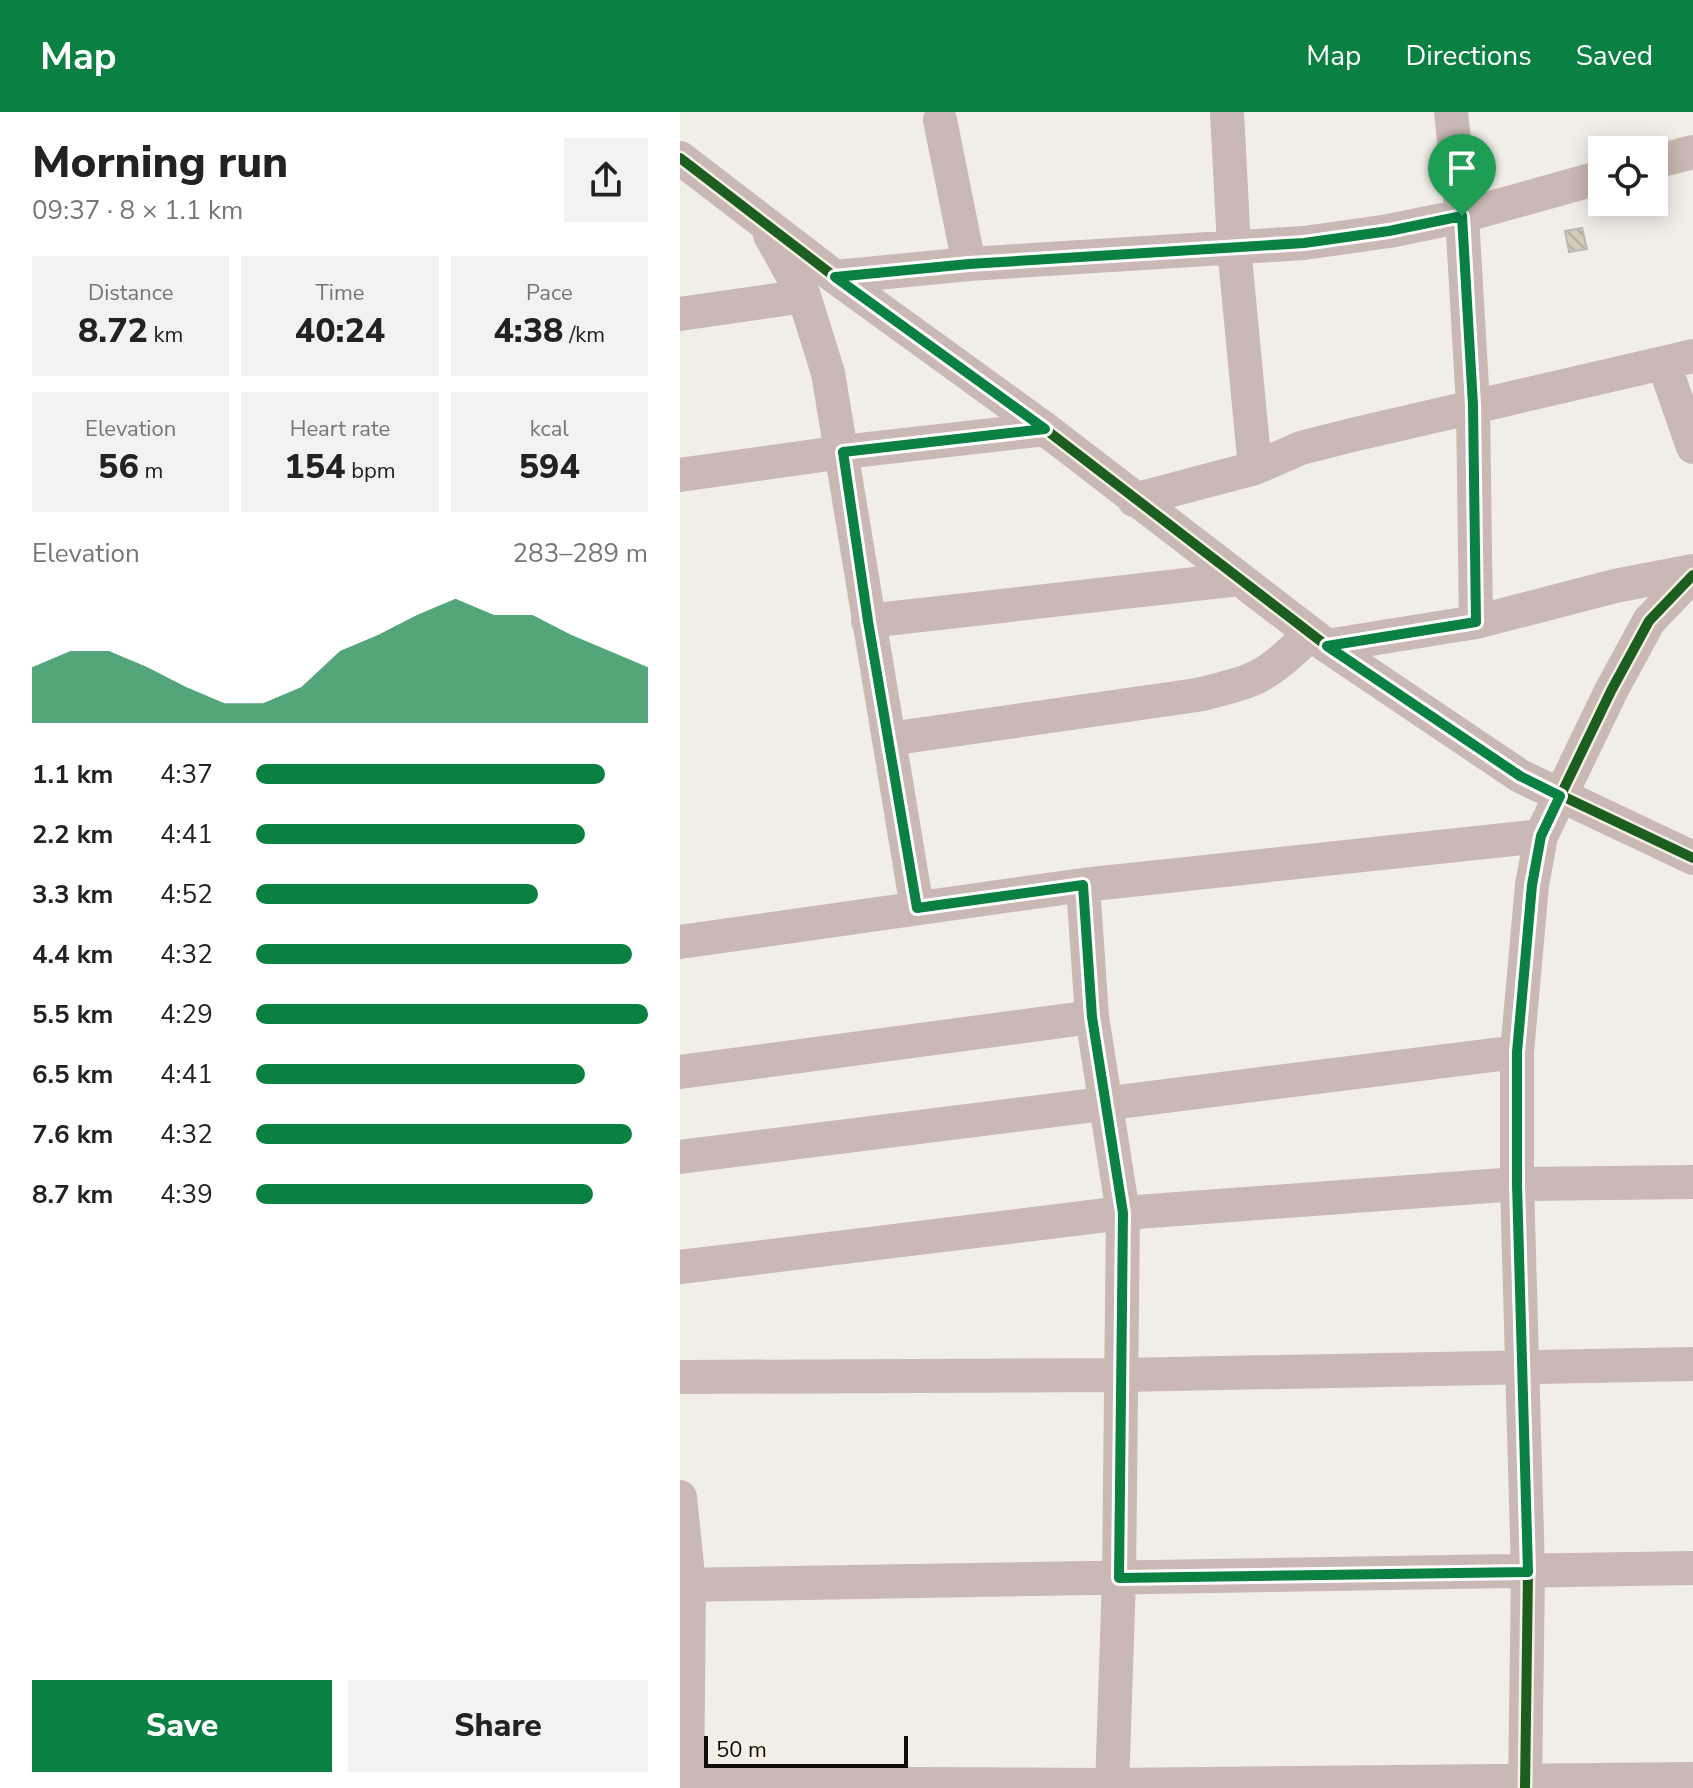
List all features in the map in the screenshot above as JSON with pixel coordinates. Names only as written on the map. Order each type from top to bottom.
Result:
[{"type":"street","points":[[1227,112],[1234,247],[1255,468]]},
{"type":"street","points":[[1451,112],[1462,216],[1473,405],[1476,622]]},
{"type":"street","points":[[940,120],[969,264]]},
{"type":"street","points":[[1668,158],[1693,152]]},
{"type":"street","points":[[680,158],[835,277],[1045,429],[1319,640],[1520,776],[1693,858]]},
{"type":"street","points":[[835,277],[969,264],[1304,243],[1462,216],[1588,181]]},
{"type":"street","points":[[762,220],[804,296],[828,373],[917,908]]},
{"type":"street","points":[[680,314],[804,296]]},
{"type":"street","points":[[1134,500],[1255,468],[1301,448],[1473,405],[1678,360],[1693,447]]},
{"type":"street","points":[[680,475],[843,452],[1045,429]]},
{"type":"street","points":[[889,739],[1197,695],[1258,677],[1319,640],[1476,622],[1615,586],[1693,573]]},
{"type":"street","points":[[1526,1783],[1528,1572],[1517,1184],[1517,1052],[1532,885],[1541,836],[1611,691],[1649,621],[1693,573]]},
{"type":"street","points":[[868,621],[1239,579]]},
{"type":"street","points":[[680,942],[1083,885],[1541,836]]},
{"type":"street","points":[[1083,885],[1092,1017],[1123,1213],[1119,1578],[1112,1786]]},
{"type":"street","points":[[680,1072],[1092,1017]]},
{"type":"street","points":[[680,1157],[1517,1052]]},
{"type":"street","points":[[680,1267],[1123,1213],[1517,1184],[1693,1182]]},
{"type":"street","points":[[680,1377],[1121,1375],[1693,1364]]},
{"type":"street","points":[[680,1497],[687,1786],[1112,1786],[1693,1779]]},
{"type":"street","points":[[684,1585],[1693,1568]]},
{"type":"building","points":[[1582,228],[1587,249],[1569,252],[1565,231]]},
{"type":"cycle path","points":[[680,158],[835,277],[1045,429],[1327,646],[1520,776],[1693,858]]},
{"type":"cycle path","points":[[1525,1788],[1528,1572],[1517,1184],[1517,1052],[1532,885],[1541,836],[1611,691],[1649,621],[1693,575]]},
{"type":"route","points":[[1462,216],[1473,405],[1476,622],[1327,646],[1520,776],[1560,796],[1541,836],[1532,885],[1517,1052],[1517,1184],[1528,1572],[1119,1578],[1123,1213],[1092,1017],[1083,885],[917,908],[843,452],[1045,429],[835,277],[969,264],[1304,243],[1389,231],[1462,216]]}]
